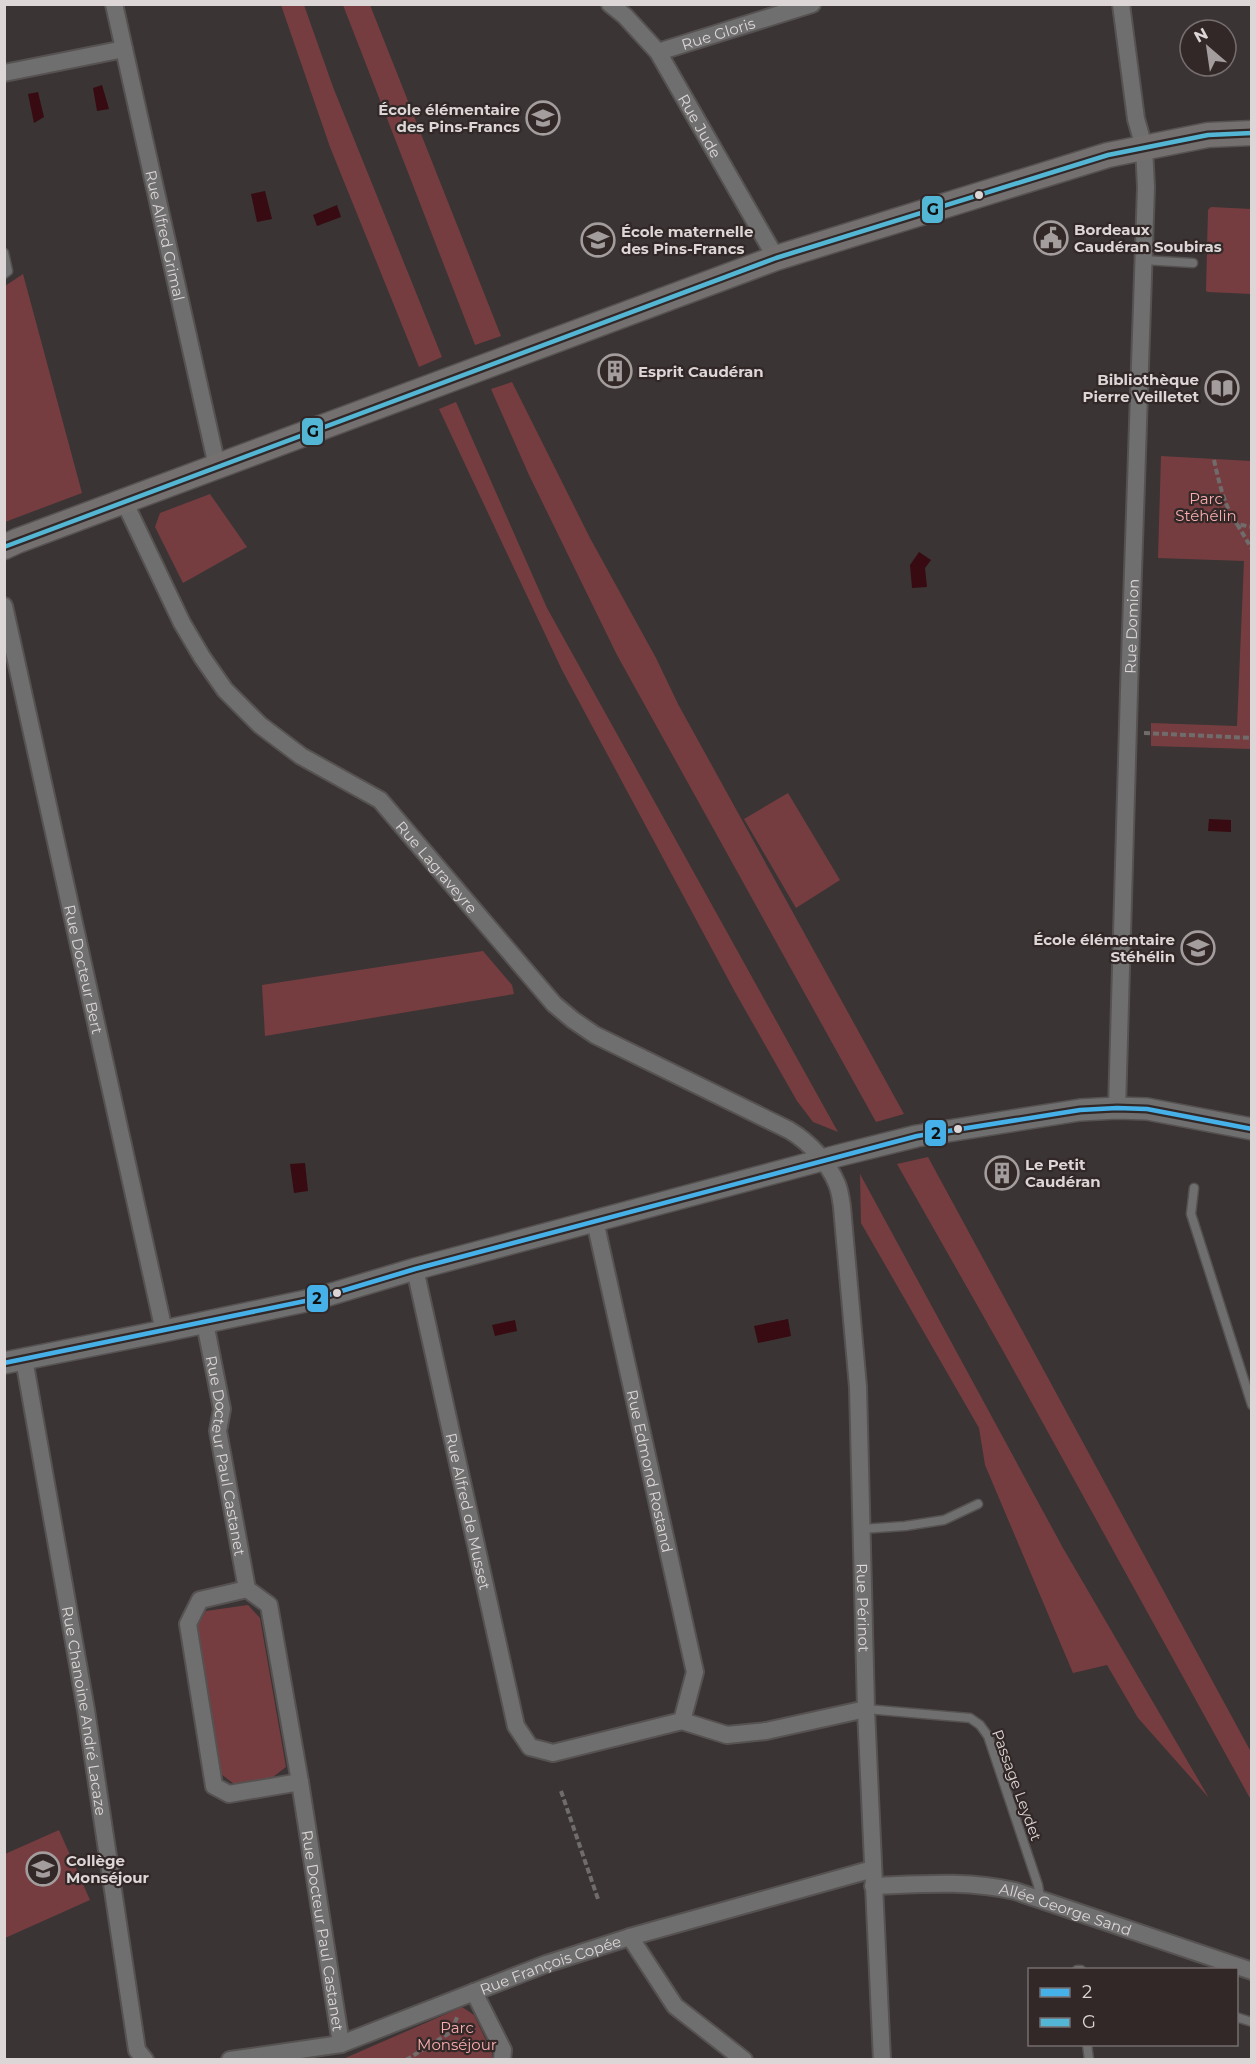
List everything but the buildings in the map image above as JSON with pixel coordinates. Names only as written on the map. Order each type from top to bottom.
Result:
[{"type":"main road","points":[[4,547],[776,258],[1108,155],[1208,135],[1251,133]]},
{"type":"street","name":"Rue Alfred Grimal","points":[[114,4],[217,466]]},
{"type":"street","name":"Rue Jude","points":[[610,4],[625,16],[658,52],[776,258]]},
{"type":"street","name":"Rue Gloris","points":[[658,52],[812,4]]},
{"type":"street","name":"Rue Domion","points":[[1117,1108],[1146,187],[1144,147],[1136,119],[1121,4]]},
{"type":"street","points":[[4,73],[124,49]]},
{"type":"street","name":"Rue Lagraveyre","points":[[124,501],[182,623],[225,690],[260,725],[301,756],[380,800],[554,1004],[595,1035],[789,1130],[832,1157]]},
{"type":"street","name":"Rue Docteur Bert","points":[[4,606],[164,1331]]},
{"type":"street","points":[[14,1361],[205,1323],[333,1294],[415,1269],[917,1136],[1080,1110],[1117,1108],[1147,1108],[1251,1130]]},
{"type":"street","name":"Rue Périnot","points":[[832,1157],[842,1207],[858,1387],[866,1709],[882,2060]]},
{"type":"street","name":"Rue Edmond Rostand","points":[[595,1221],[695,1672],[682,1721]]},
{"type":"street","name":"Rue Alfred de Musset","points":[[415,1269],[516,1726],[530,1747],[553,1753],[682,1721]]},
{"type":"street","name":"Rue Docteur Paul Castanet","points":[[205,1323],[222,1409],[218,1431],[247,1589],[269,1605],[300,1782],[341,2044]]},
{"type":"street","name":"Rue Chanoine André Lacaze","points":[[14,1361],[86,1710],[137,2050],[145,2060]]},
{"type":"street","points":[[247,1589],[200,1600],[188,1624],[214,1786],[229,1794],[300,1782]]},
{"type":"street","points":[[682,1721],[727,1735],[766,1731],[866,1709]]},
{"type":"street","name":"Rue François Copée","points":[[230,2060],[341,2044],[546,1964],[630,1937],[873,1869]]},
{"type":"street","name":"Allée George Sand","points":[[873,1886],[957,1882],[988,1885],[1040,1898],[1251,1971]]},
{"type":"street","points":[[630,1937],[675,2006],[744,2060]]},
{"type":"street","points":[[474,1992],[502,2050],[502,2060]]},
{"type":"lane","points":[[4,253],[8,271],[4,274]]},
{"type":"lane","points":[[1143,261],[1193,262]]},
{"type":"lane","points":[[1194,1188],[1191,1214],[1251,1405]]},
{"type":"lane","points":[[862,1529],[945,1520],[978,1504]]},
{"type":"lane","name":"Passage Leydet","points":[[866,1709],[970,1718],[980,1725],[988,1736],[1038,1885],[1040,1898]]},
{"type":"path","points":[[1214,460],[1221,489],[1231,515],[1251,549]]},
{"type":"path","points":[[1237,524],[1251,527]]},
{"type":"path","points":[[1128,732],[1251,738]]},
{"type":"path","points":[[561,1791],[598,1899]]},
{"type":"path","points":[[406,2060],[452,2032],[462,2007],[474,1992]]},
{"type":"green space","points":[[281,5],[304,5],[333,87],[442,357],[419,367],[330,147]]},
{"type":"green space","points":[[343,5],[370,5],[501,336],[475,345]]},
{"type":"green space","points":[[1211,207],[1251,209],[1251,294],[1206,291],[1208,210]]},
{"type":"green space","points":[[23,274],[82,493],[5,522],[5,286]]},
{"type":"green space","points":[[512,382],[590,538],[656,658],[678,704],[904,1114],[876,1122],[617,655],[529,475],[491,389]]},
{"type":"green space","points":[[456,402],[547,608],[838,1132],[813,1122],[797,1101],[735,992],[562,670],[439,409]]},
{"type":"green space","name":"Parc Stéhélin","points":[[1161,456],[1251,461],[1251,749],[1151,746],[1151,723],[1237,726],[1244,561],[1158,558]]},
{"type":"green space","points":[[210,494],[247,547],[183,583],[155,527],[160,513]]},
{"type":"green space","points":[[788,793],[840,880],[796,908],[744,819]]},
{"type":"green space","points":[[483,951],[512,985],[514,994],[265,1036],[262,985]]},
{"type":"green space","points":[[928,1157],[1251,1752],[1251,1800],[897,1164]]},
{"type":"green space","points":[[860,1174],[1063,1548],[1209,1798],[1138,1718],[1107,1665],[1073,1673],[985,1465],[979,1428],[861,1223]]},
{"type":"green space","points":[[248,1605],[260,1618],[286,1767],[273,1777],[234,1784],[221,1774],[195,1629],[206,1611]]},
{"type":"green space","points":[[59,1830],[90,1900],[5,1938],[5,1854]]},
{"type":"green space","name":"Parc Monséjour","points":[[462,2007],[474,2015],[492,2053],[492,2059],[343,2059]]},
{"type":"shaded area","points":[[102,85],[109,109],[97,111],[93,88]]},
{"type":"shaded area","points":[[38,92],[44,117],[34,123],[28,94]]},
{"type":"shaded area","points":[[265,191],[272,219],[257,222],[251,194]]},
{"type":"shaded area","points":[[337,205],[341,217],[317,226],[313,215]]},
{"type":"shaded area","points":[[919,552],[931,560],[925,568],[927,587],[912,588],[910,565]]},
{"type":"shaded area","points":[[1209,819],[1231,820],[1231,832],[1208,831]]},
{"type":"shaded area","points":[[305,1163],[308,1191],[294,1193],[290,1164]]},
{"type":"shaded area","points":[[788,1319],[791,1336],[758,1343],[754,1326]]},
{"type":"shaded area","points":[[515,1320],[517,1331],[495,1336],[492,1325]]},
{"type":"transit line","name":"G","points":[[4,547],[776,258],[1108,155],[1208,135],[1252,133]]},
{"type":"transit line","name":"2","points":[[4,1363],[315,1299],[415,1269],[917,1136],[1080,1110],[1117,1108],[1147,1109],[1252,1129]]},
{"type":"place","name":"École élémentaire des Pins-Francs","points":[[543,118]]},
{"type":"place","name":"Bordeaux Caudéran Soubiras","points":[[1051,238]]},
{"type":"place","name":"École maternelle des Pins-Francs","points":[[598,240]]},
{"type":"place","name":"Esprit Caudéran","points":[[615,371]]},
{"type":"place","name":"Bibliothèque Pierre Veilletet","points":[[1222,388]]},
{"type":"place","name":"École élémentaire Stéhélin","points":[[1198,948]]},
{"type":"place","name":"Le Petit Caudéran","points":[[1002,1173]]},
{"type":"place","name":"Collège Monséjour","points":[[43,1869]]}]
